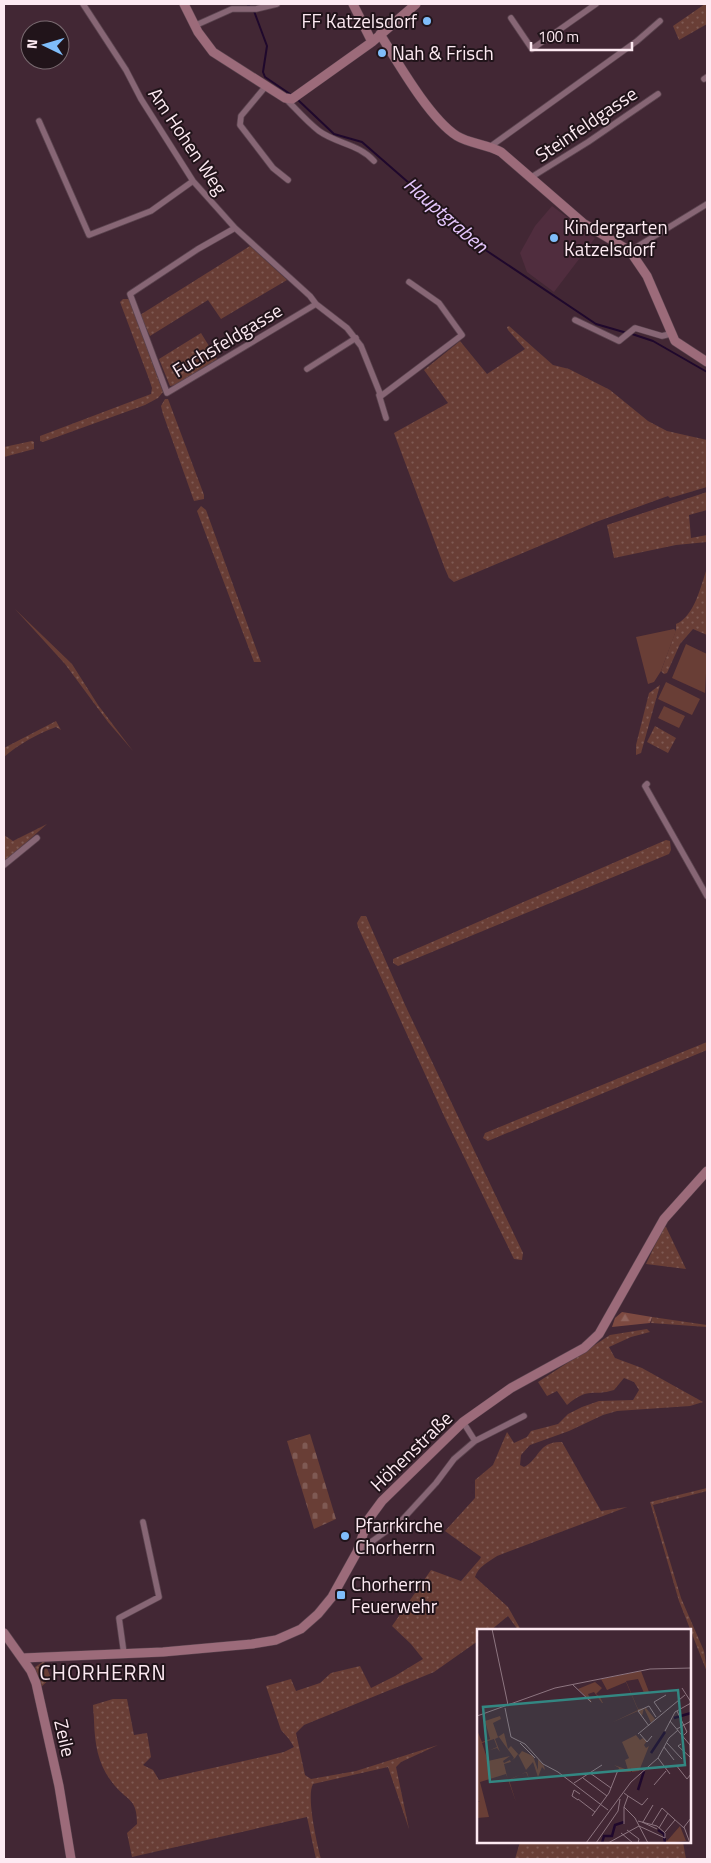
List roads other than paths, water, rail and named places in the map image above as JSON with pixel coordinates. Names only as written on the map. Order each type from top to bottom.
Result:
[{"type":"street","name":"Am Hohen Weg","points":[[83,4],[126,70],[140,99],[193,181],[235,228],[310,296],[316,304],[347,328],[362,346],[381,396],[378,395],[386,418]]},
{"type":"street","points":[[184,4],[194,26],[213,52],[266,86],[292,98],[320,131],[334,140],[366,151],[374,161]]},
{"type":"street","points":[[194,26],[232,9],[256,9],[277,4]]},
{"type":"street","points":[[353,4],[372,42]]},
{"type":"street","points":[[292,98],[372,42],[416,4]]},
{"type":"street","points":[[511,18],[532,49],[596,4]]},
{"type":"street","points":[[490,146],[638,41],[660,21]]},
{"type":"street","points":[[380,34],[443,125],[459,137],[490,146],[501,152],[583,223],[630,251],[647,276],[670,334],[680,346],[707,362]]},
{"type":"street","points":[[266,86],[241,116],[240,125],[273,168],[288,180]]},
{"type":"street","name":"Steinfeldgasse","points":[[530,178],[658,94]]},
{"type":"street","points":[[39,121],[89,235],[151,211],[193,181]]},
{"type":"street","points":[[630,251],[707,204]]},
{"type":"street","name":"Fuchsfeldgasse","points":[[235,228],[198,249],[130,294],[167,393],[316,304]]},
{"type":"street","points":[[381,396],[462,335],[439,304],[409,282]]},
{"type":"street","points":[[575,320],[619,341],[635,328],[662,336],[670,334]]},
{"type":"street","points":[[308,369],[356,338]]},
{"type":"street","points":[[647,784],[645,786],[707,896]]},
{"type":"street","points":[[4,865],[37,838]]},
{"type":"street","name":"Höhenstraße","points":[[23,1658],[124,1654],[252,1644],[288,1636],[301,1629],[318,1614],[336,1590],[357,1552],[374,1510],[463,1422],[511,1388],[564,1360],[593,1341],[612,1314],[653,1236],[676,1205],[707,1170]]},
{"type":"street","points":[[357,1552],[402,1520],[436,1484],[454,1459],[476,1441],[524,1416]]},
{"type":"street","points":[[463,1422],[476,1441]]},
{"type":"street","points":[[124,1654],[119,1618],[158,1598],[143,1522]]},
{"type":"street","name":"Zeile","points":[[4,1633],[23,1658],[31,1672],[39,1694],[59,1786],[71,1859]]},
{"type":"waterway","name":"Hauptgraben","points":[[247,4],[251,8]]},
{"type":"waterway","name":"Hauptgraben","points":[[254,11],[267,46],[263,72],[265,77],[293,96]]},
{"type":"waterway","name":"Hauptgraben","points":[[297,99],[334,134],[362,142],[487,251],[596,324],[627,333]]},
{"type":"waterway","name":"Hauptgraben","points":[[632,334],[653,341],[707,372]]},
{"type":"place","name":"FF Katzelsdorf","points":[[427,21]]},
{"type":"place","name":"Nah & Frisch","points":[[382,53]]},
{"type":"place","name":"Kindergarten Katzelsdorf","points":[[554,238]]},
{"type":"place","name":"Pfarrkirche Chorherrn","points":[[345,1536]]},
{"type":"place","name":"Chorherrn Feuerwehr","points":[[341,1595]]},
{"type":"district","name":"CHORHERRN","points":[[103,1673]]}]
